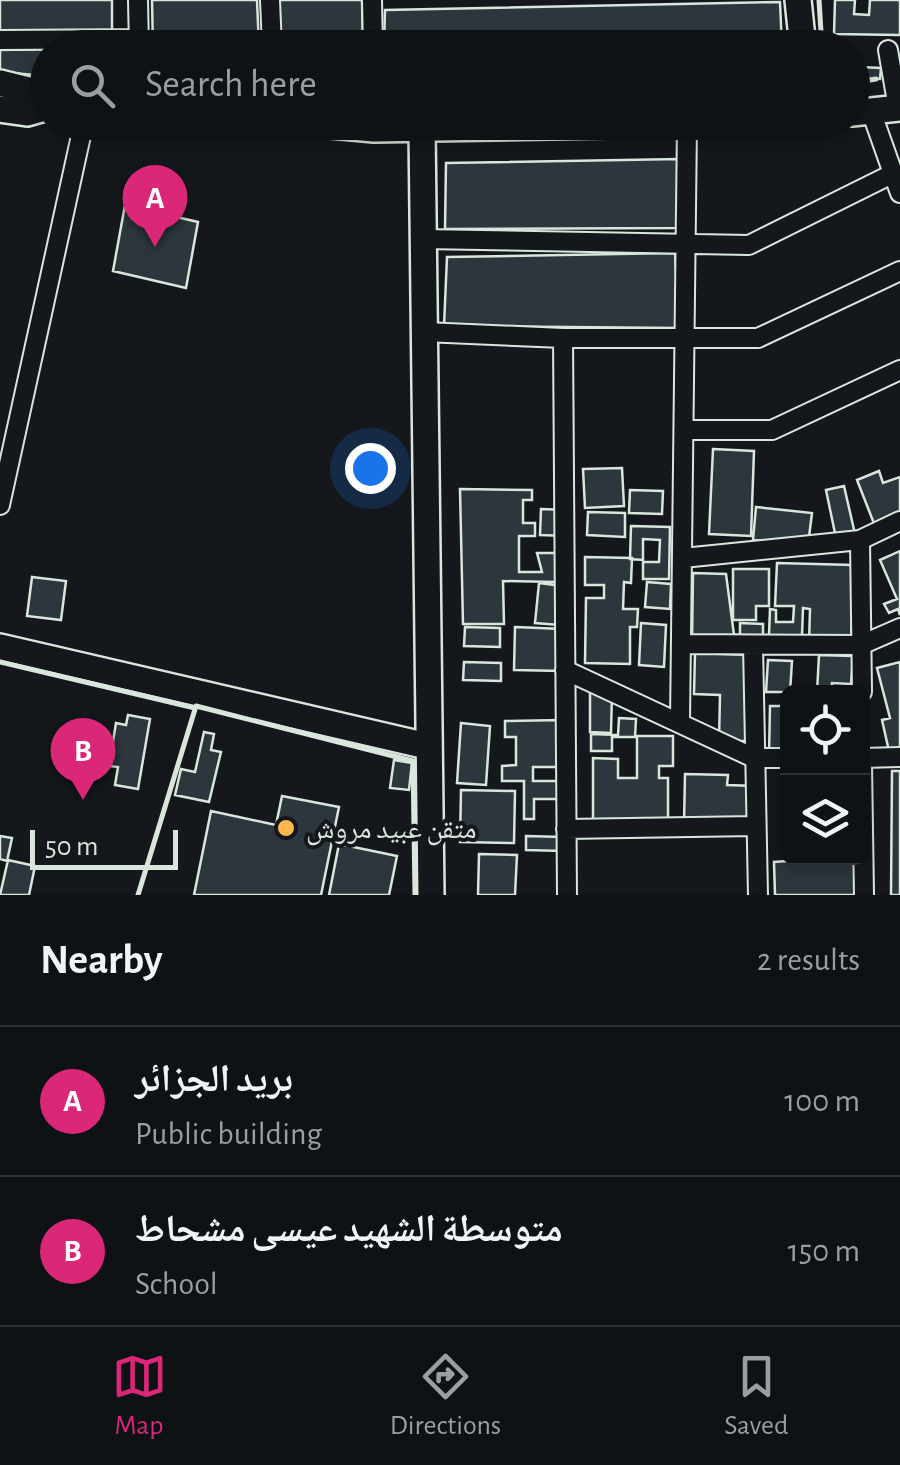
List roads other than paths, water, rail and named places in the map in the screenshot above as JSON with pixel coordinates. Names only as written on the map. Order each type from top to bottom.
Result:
[{"type":"street","points":[[138,0],[139,30]]},
{"type":"street","points":[[270,0],[271,30]]},
{"type":"street","points":[[372,0],[373,30]]},
{"type":"street","points":[[798,0],[800,30]]},
{"type":"street","points":[[0,40],[30,41]]},
{"type":"street","points":[[870,111],[899,108],[888,50]]},
{"type":"street","points":[[0,83],[30,90]]},
{"type":"street","points":[[0,108],[30,111]]},
{"type":"street","points":[[870,129],[900,193]]},
{"type":"street","points":[[0,505],[80,140]]},
{"type":"street","points":[[422,140],[431,895]]},
{"type":"street","points":[[680,722],[687,140]]},
{"type":"street","points":[[423,239],[749,245],[892,174]]},
{"type":"street","points":[[424,332],[563,338],[758,338],[900,271]]},
{"type":"street","points":[[563,338],[566,895]]},
{"type":"street","points":[[685,430],[772,430],[900,370]]},
{"type":"street","points":[[683,558],[860,540],[900,521]]},
{"type":"street","points":[[860,540],[862,685]]},
{"type":"street","points":[[681,644],[861,645],[900,628]]},
{"type":"street","points":[[753,646],[758,895]]},
{"type":"street","points":[[0,647],[428,746]]},
{"type":"street","points":[[565,670],[754,758],[780,758]]},
{"type":"street","points":[[870,760],[900,756]]},
{"type":"street","points":[[862,775],[864,895]]},
{"type":"street","points":[[566,829],[754,826]]},
{"type":"place","name":"بريد الجزائر","points":[[155,247]]},
{"type":"place","name":"متوسطة الشهيد عيسى مشحاط","points":[[83,800]]},
{"type":"place","name":"متقن عبيد مروش","points":[[286,828]]}]
